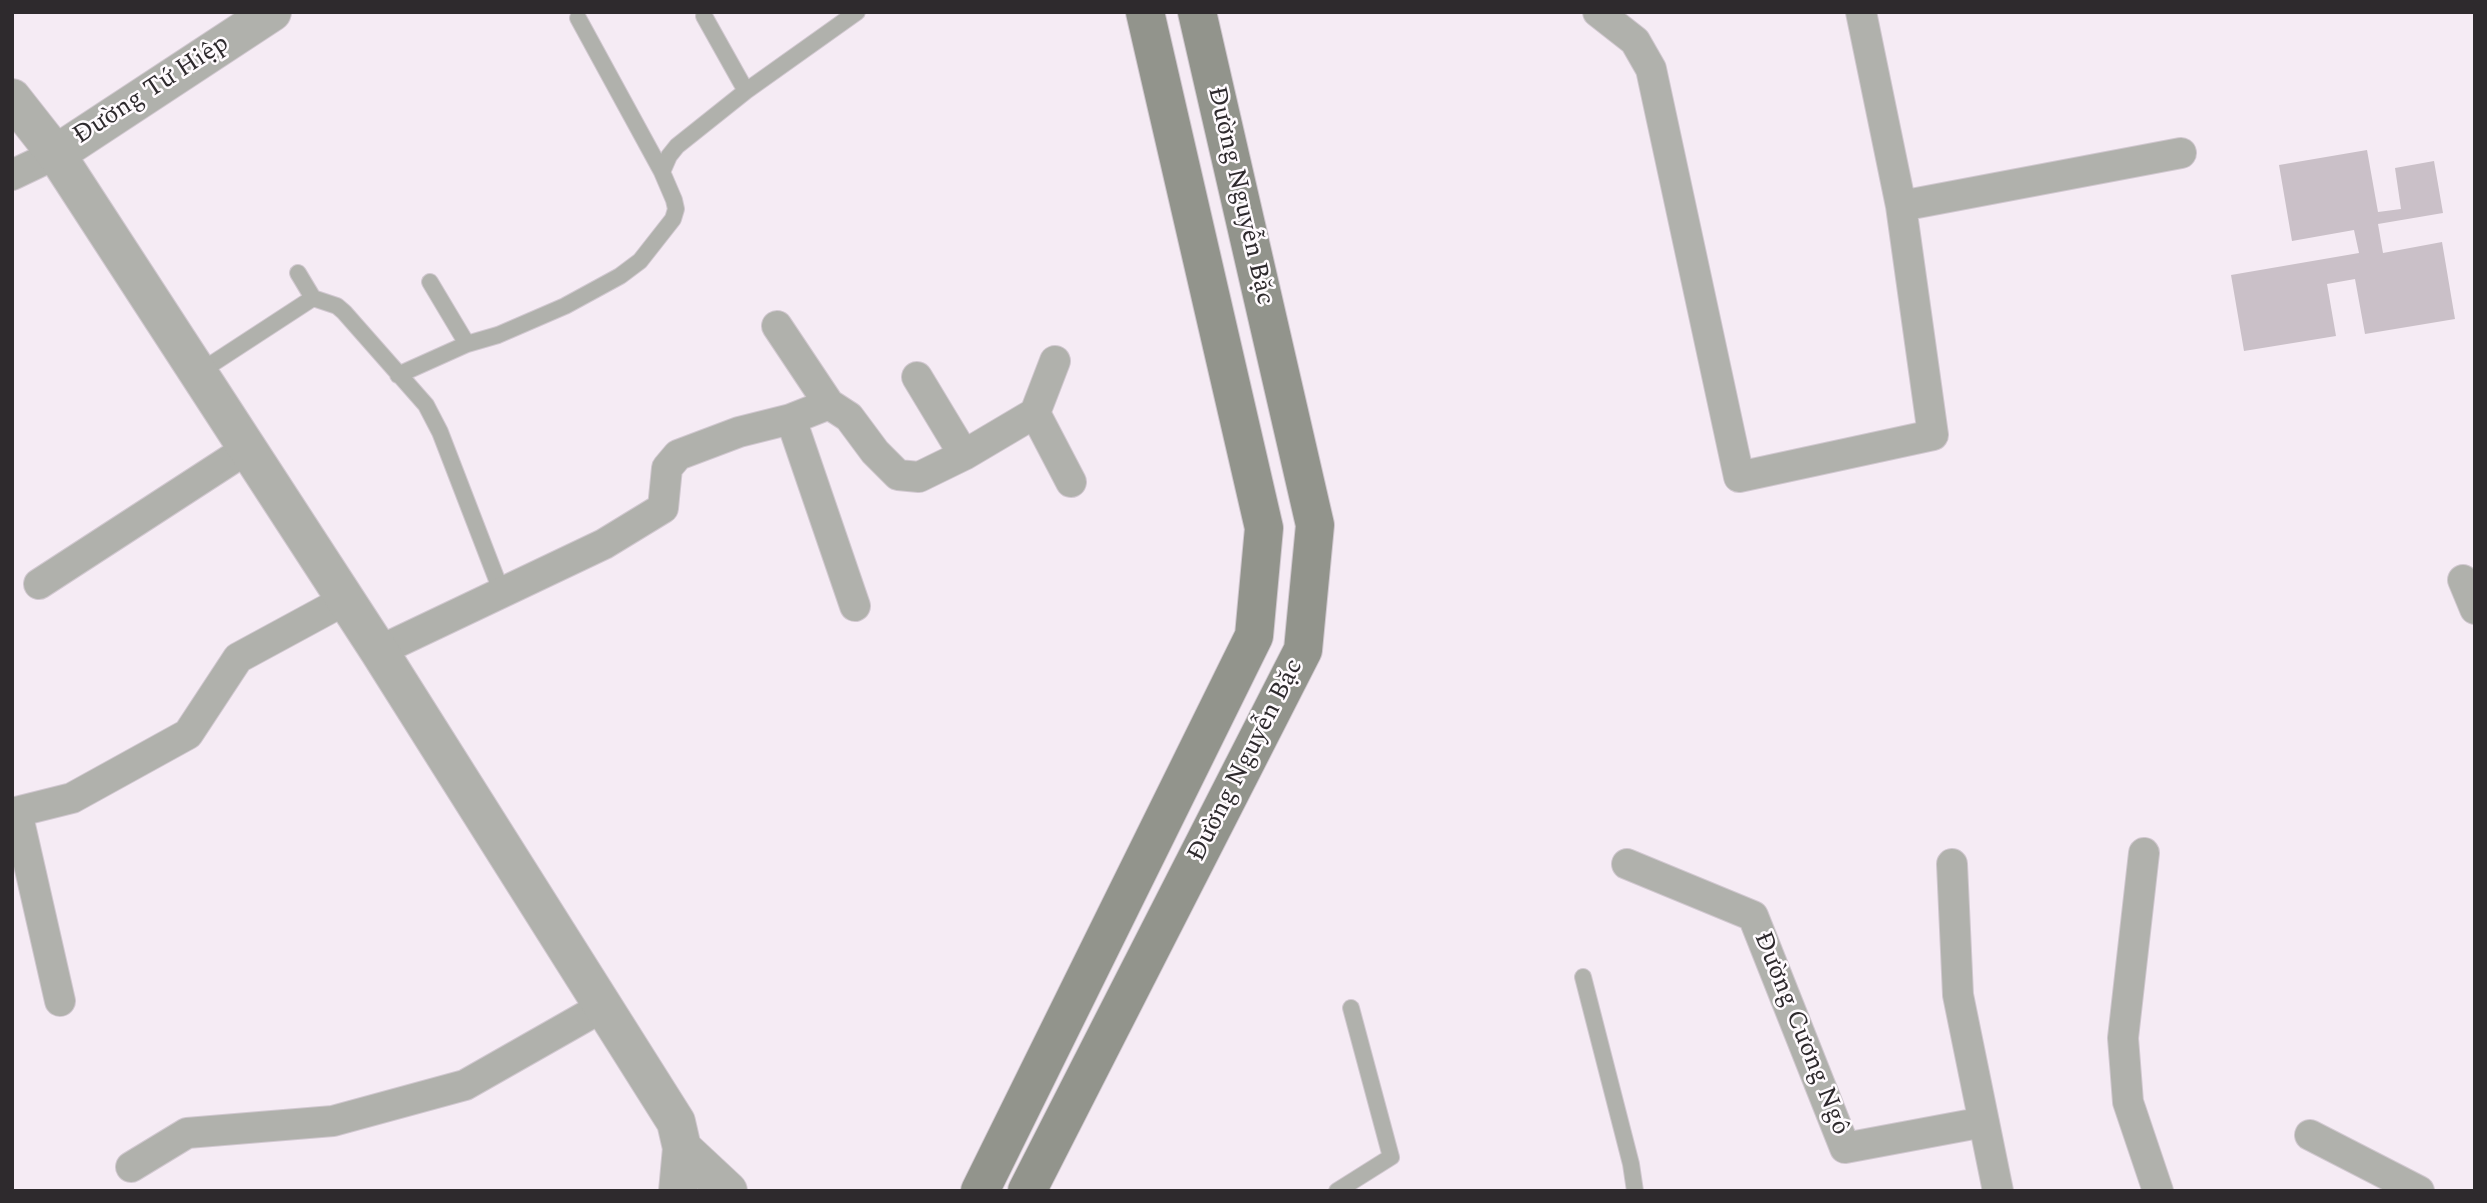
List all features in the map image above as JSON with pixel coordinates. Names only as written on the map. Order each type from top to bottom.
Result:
[{"type":"main road","name":"Đường Nguyễn Bặc","points":[[980,1191],[1254,636],[1264,528],[1145,12]]},
{"type":"main road","name":"Đường Nguyễn Bặc","points":[[1027,1191],[1303,650],[1315,525],[1197,12]]},
{"type":"main road","points":[[1260,569],[1310,576]]},
{"type":"street","name":"Đường Tứ Hiệp","points":[[12,98],[56,154],[272,12]]},
{"type":"street","points":[[1598,12],[1634,41],[1651,69],[1739,477],[1933,435],[1901,206],[1861,12]]},
{"type":"street","points":[[1901,206],[2181,153]]},
{"type":"street","points":[[12,175],[56,154],[379,651],[676,1122],[682,1148],[678,1191]]},
{"type":"street","points":[[777,326],[829,404],[849,417],[875,452],[898,475],[919,477],[964,456],[1035,413],[1055,361]]},
{"type":"street","points":[[918,377],[964,456]]},
{"type":"street","points":[[379,651],[604,544],[663,509],[667,468],[678,455],[829,404]]},
{"type":"street","points":[[1035,413],[1070,482]]},
{"type":"street","points":[[791,419],[855,606]]},
{"type":"street","points":[[39,584],[247,449]]},
{"type":"street","points":[[2463,580],[2475,609]]},
{"type":"street","points":[[60,1001],[15,813],[72,798],[188,734],[238,658],[345,600]]},
{"type":"street","points":[[2144,853],[2123,1038],[2128,1102],[2158,1191]]},
{"type":"street","name":"Đường Cương Ngô","points":[[1627,864],[1753,916],[1845,1147],[1984,1122]]},
{"type":"street","points":[[1952,864],[1958,995],[1998,1191]]},
{"type":"street","points":[[131,1167],[187,1133],[334,1121],[465,1085],[604,1006]]},
{"type":"street","points":[[2310,1135],[2419,1191]]},
{"type":"street","points":[[682,1148],[728,1191]]},
{"type":"lane","points":[[662,172],[677,146],[746,91],[858,12]]},
{"type":"lane","points":[[704,16],[746,91]]},
{"type":"lane","points":[[398,375],[467,344],[498,335],[565,306],[620,276],[640,261],[673,219],[676,209],[674,200],[662,172],[578,18]]},
{"type":"lane","points":[[298,273],[313,298],[337,306],[344,312],[426,405],[440,432],[502,593]]},
{"type":"lane","points":[[430,282],[467,344]]},
{"type":"lane","points":[[198,373],[313,298]]},
{"type":"lane","points":[[1583,977],[1631,1164],[1635,1191]]},
{"type":"lane","points":[[1337,1191],[1391,1157],[1351,1008]]},
{"type":"building","points":[[2367,150],[2378,212],[2401,209],[2395,168],[2434,161],[2443,213],[2378,224],[2383,253],[2442,242],[2455,319],[2365,334],[2355,279],[2327,284],[2336,336],[2244,351],[2231,275],[2359,253],[2354,230],[2292,241],[2279,165]]}]
